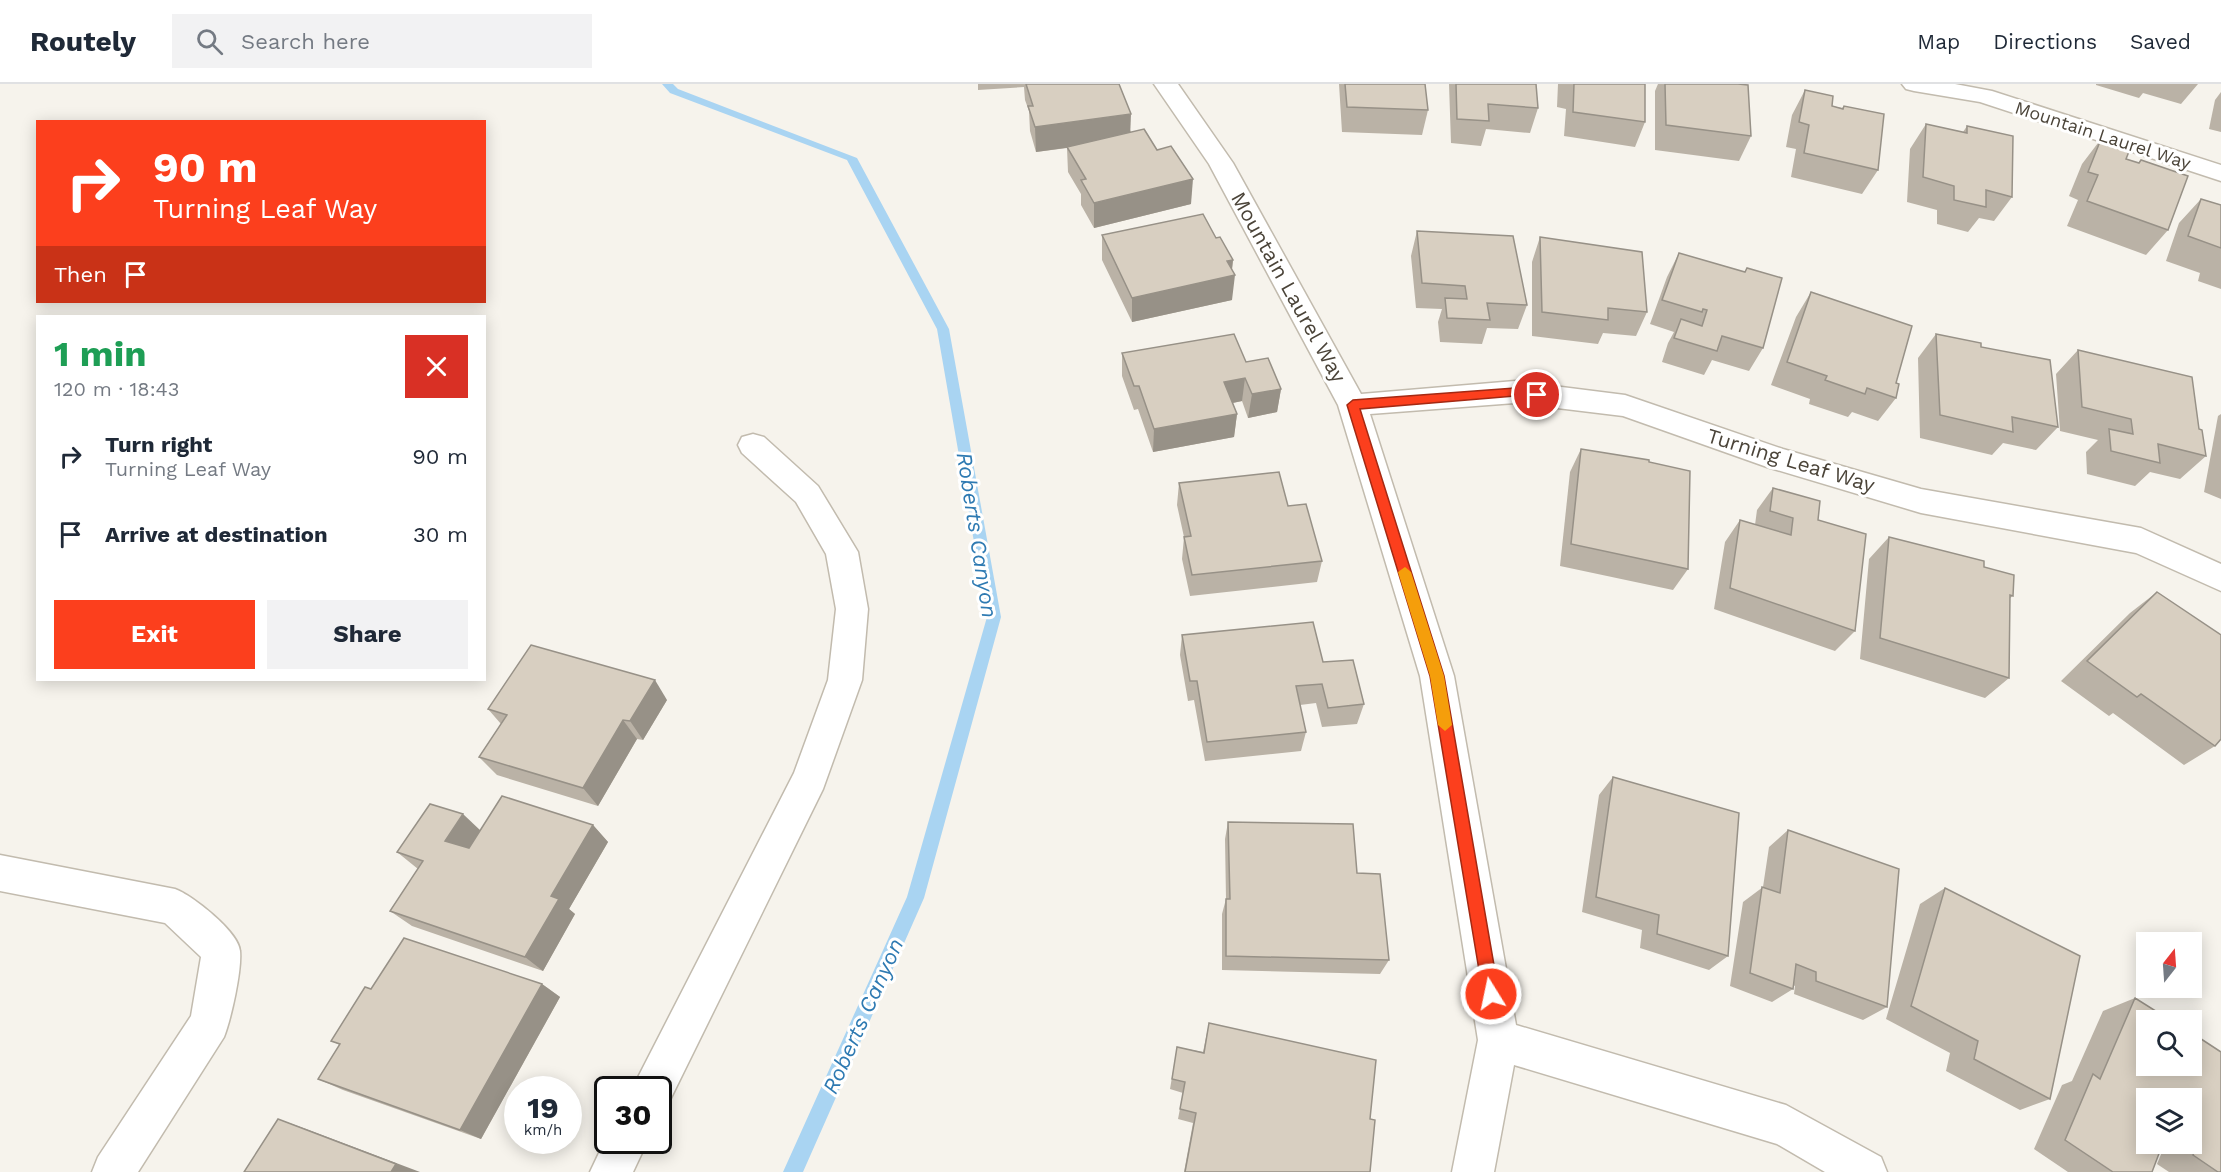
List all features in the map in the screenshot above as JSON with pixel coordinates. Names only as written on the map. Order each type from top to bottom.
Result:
[{"type":"street","name":"Mountain Laurel Way","points":[[1166,84],[1221,163],[1353,405],[1437,676],[1498,1040],[1473,1172]]},
{"type":"street","name":"Mountain Laurel Way","points":[[1914,84],[1984,96],[2221,173]]},
{"type":"street","name":"Turning Leaf Way","points":[[1353,405],[1515,392],[1625,406],[1778,459],[1921,501],[2141,541],[2221,578]]},
{"type":"street","points":[[660,1076],[810,778],[845,680],[852,609],[842,552],[807,494],[753,445]]},
{"type":"street","points":[[0,873],[175,907],[221,950],[210,1023],[113,1172]]},
{"type":"street","points":[[1498,1040],[1786,1126],[1866,1172]]},
{"type":"street","points":[[611,1172],[620,1154]]},
{"type":"building","points":[[1026,84],[1119,84],[1131,114],[1035,127],[1028,106],[1033,106]]},
{"type":"building","points":[[1345,84],[1425,84],[1428,110],[1347,107]]},
{"type":"building","points":[[1456,84],[1536,84],[1538,108],[1488,104],[1489,121],[1457,119]]},
{"type":"building","points":[[1574,84],[1645,84],[1645,122],[1573,112]]},
{"type":"building","points":[[1665,84],[1748,85],[1751,136],[1666,125]]},
{"type":"building","points":[[1805,90],[1833,96],[1832,106],[1843,109],[1844,106],[1884,114],[1878,170],[1804,153],[1809,125],[1799,122]]},
{"type":"building","points":[[1926,124],[1967,133],[1967,126],[2013,136],[2012,197],[1986,190],[1986,207],[1954,200],[1954,186],[1923,177]]},
{"type":"building","points":[[1144,129],[1157,150],[1171,146],[1193,179],[1094,203],[1081,180],[1086,179],[1067,147]]},
{"type":"building","points":[[2101,139],[2130,149],[2126,159],[2139,163],[2141,160],[2188,176],[2168,230],[2087,201],[2098,175],[2088,172]]},
{"type":"building","points":[[2201,199],[2221,205],[2221,248],[2188,236]]},
{"type":"building","points":[[1203,214],[1216,238],[1220,237],[1233,260],[1227,261],[1235,275],[1132,298],[1102,235]]},
{"type":"building","points":[[1417,231],[1513,236],[1527,305],[1487,303],[1490,320],[1447,318],[1445,298],[1467,299],[1465,286],[1422,283]]},
{"type":"building","points":[[1540,237],[1642,252],[1647,312],[1608,308],[1608,320],[1542,312]]},
{"type":"building","points":[[1679,253],[1745,272],[1747,268],[1782,278],[1763,348],[1722,336],[1717,351],[1674,338],[1681,319],[1702,326],[1707,310],[1703,309],[1702,312],[1662,300]]},
{"type":"building","points":[[1811,292],[1912,326],[1896,383],[1899,384],[1896,398],[1867,388],[1865,394],[1825,380],[1827,376],[1787,362]]},
{"type":"building","points":[[1234,334],[1246,362],[1268,358],[1281,389],[1252,394],[1245,378],[1224,382],[1237,414],[1154,429],[1139,386],[1134,386],[1122,353]]},
{"type":"building","points":[[1936,334],[1981,343],[1981,347],[2050,360],[2058,427],[2012,417],[2013,432],[1940,415]]},
{"type":"building","points":[[2078,350],[2192,377],[2199,429],[2202,430],[2206,456],[2158,444],[2160,463],[2111,451],[2109,429],[2133,434],[2131,419],[2082,407]]},
{"type":"building","points":[[1581,449],[1649,460],[1649,462],[1690,471],[1688,569],[1571,544]]},
{"type":"building","points":[[1279,472],[1288,506],[1306,504],[1322,561],[1192,575],[1184,537],[1191,536],[1179,483]]},
{"type":"building","points":[[1773,488],[1820,501],[1818,520],[1866,534],[1855,631],[1730,588],[1740,520],[1791,535],[1793,518],[1770,511]]},
{"type":"building","points":[[1889,537],[1984,561],[1984,567],[2014,575],[2013,596],[2010,595],[2009,678],[1880,638]]},
{"type":"building","points":[[2157,592],[2221,635],[2221,739],[2215,746],[2141,694],[2137,697],[2087,661]]},
{"type":"building","points":[[1313,622],[1323,662],[1353,660],[1364,704],[1328,708],[1322,684],[1296,686],[1306,732],[1207,742],[1197,681],[1190,681],[1182,635]]},
{"type":"building","points":[[531,645],[655,680],[630,721],[623,720],[583,788],[479,757],[507,715],[488,709]]},
{"type":"building","points":[[1613,777],[1739,813],[1728,956],[1657,934],[1659,915],[1596,897]]},
{"type":"building","points":[[502,796],[593,825],[551,896],[559,899],[525,957],[390,911],[423,861],[397,852],[430,804],[463,814],[445,841],[469,848]]},
{"type":"building","points":[[1228,822],[1353,824],[1357,873],[1380,874],[1389,960],[1226,956],[1226,899],[1230,899]]},
{"type":"building","points":[[1788,830],[1899,869],[1887,1007],[1816,981],[1816,972],[1796,964],[1793,989],[1750,973],[1762,887],[1780,893]]},
{"type":"building","points":[[1945,888],[2080,956],[2050,1099],[1974,1059],[1978,1041],[1911,1006]]},
{"type":"building","points":[[404,938],[542,984],[460,1130],[318,1079],[340,1044],[331,1041],[365,987],[371,989]]},
{"type":"building","points":[[2135,998],[2154,1010],[2136,1010],[2136,1076],[2202,1076],[2202,1040],[2221,1052],[2221,1172],[2193,1155],[2202,1154],[2202,1088],[2136,1088],[2136,1154],[2159,1154],[2152,1172],[2113,1172],[2065,1140],[2093,1074],[2100,1079]]},
{"type":"building","points":[[1209,1023],[1376,1060],[1370,1119],[1375,1120],[1370,1172],[1185,1172],[1196,1113],[1180,1109],[1185,1082],[1172,1079],[1177,1047],[1204,1053]]},
{"type":"building","points":[[278,1119],[396,1164],[391,1172],[244,1172]]},
{"type":"waterway","name":"Roberts Canyon","points":[[667,84],[674,91],[851,158],[943,329],[994,617],[915,898],[793,1172]]},
{"type":"slow traffic","points":[[1405,572],[1437,676],[1445,725]]},
{"type":"route","points":[[1491,994],[1437,676],[1353,405],[1515,392],[1537,395]]}]
